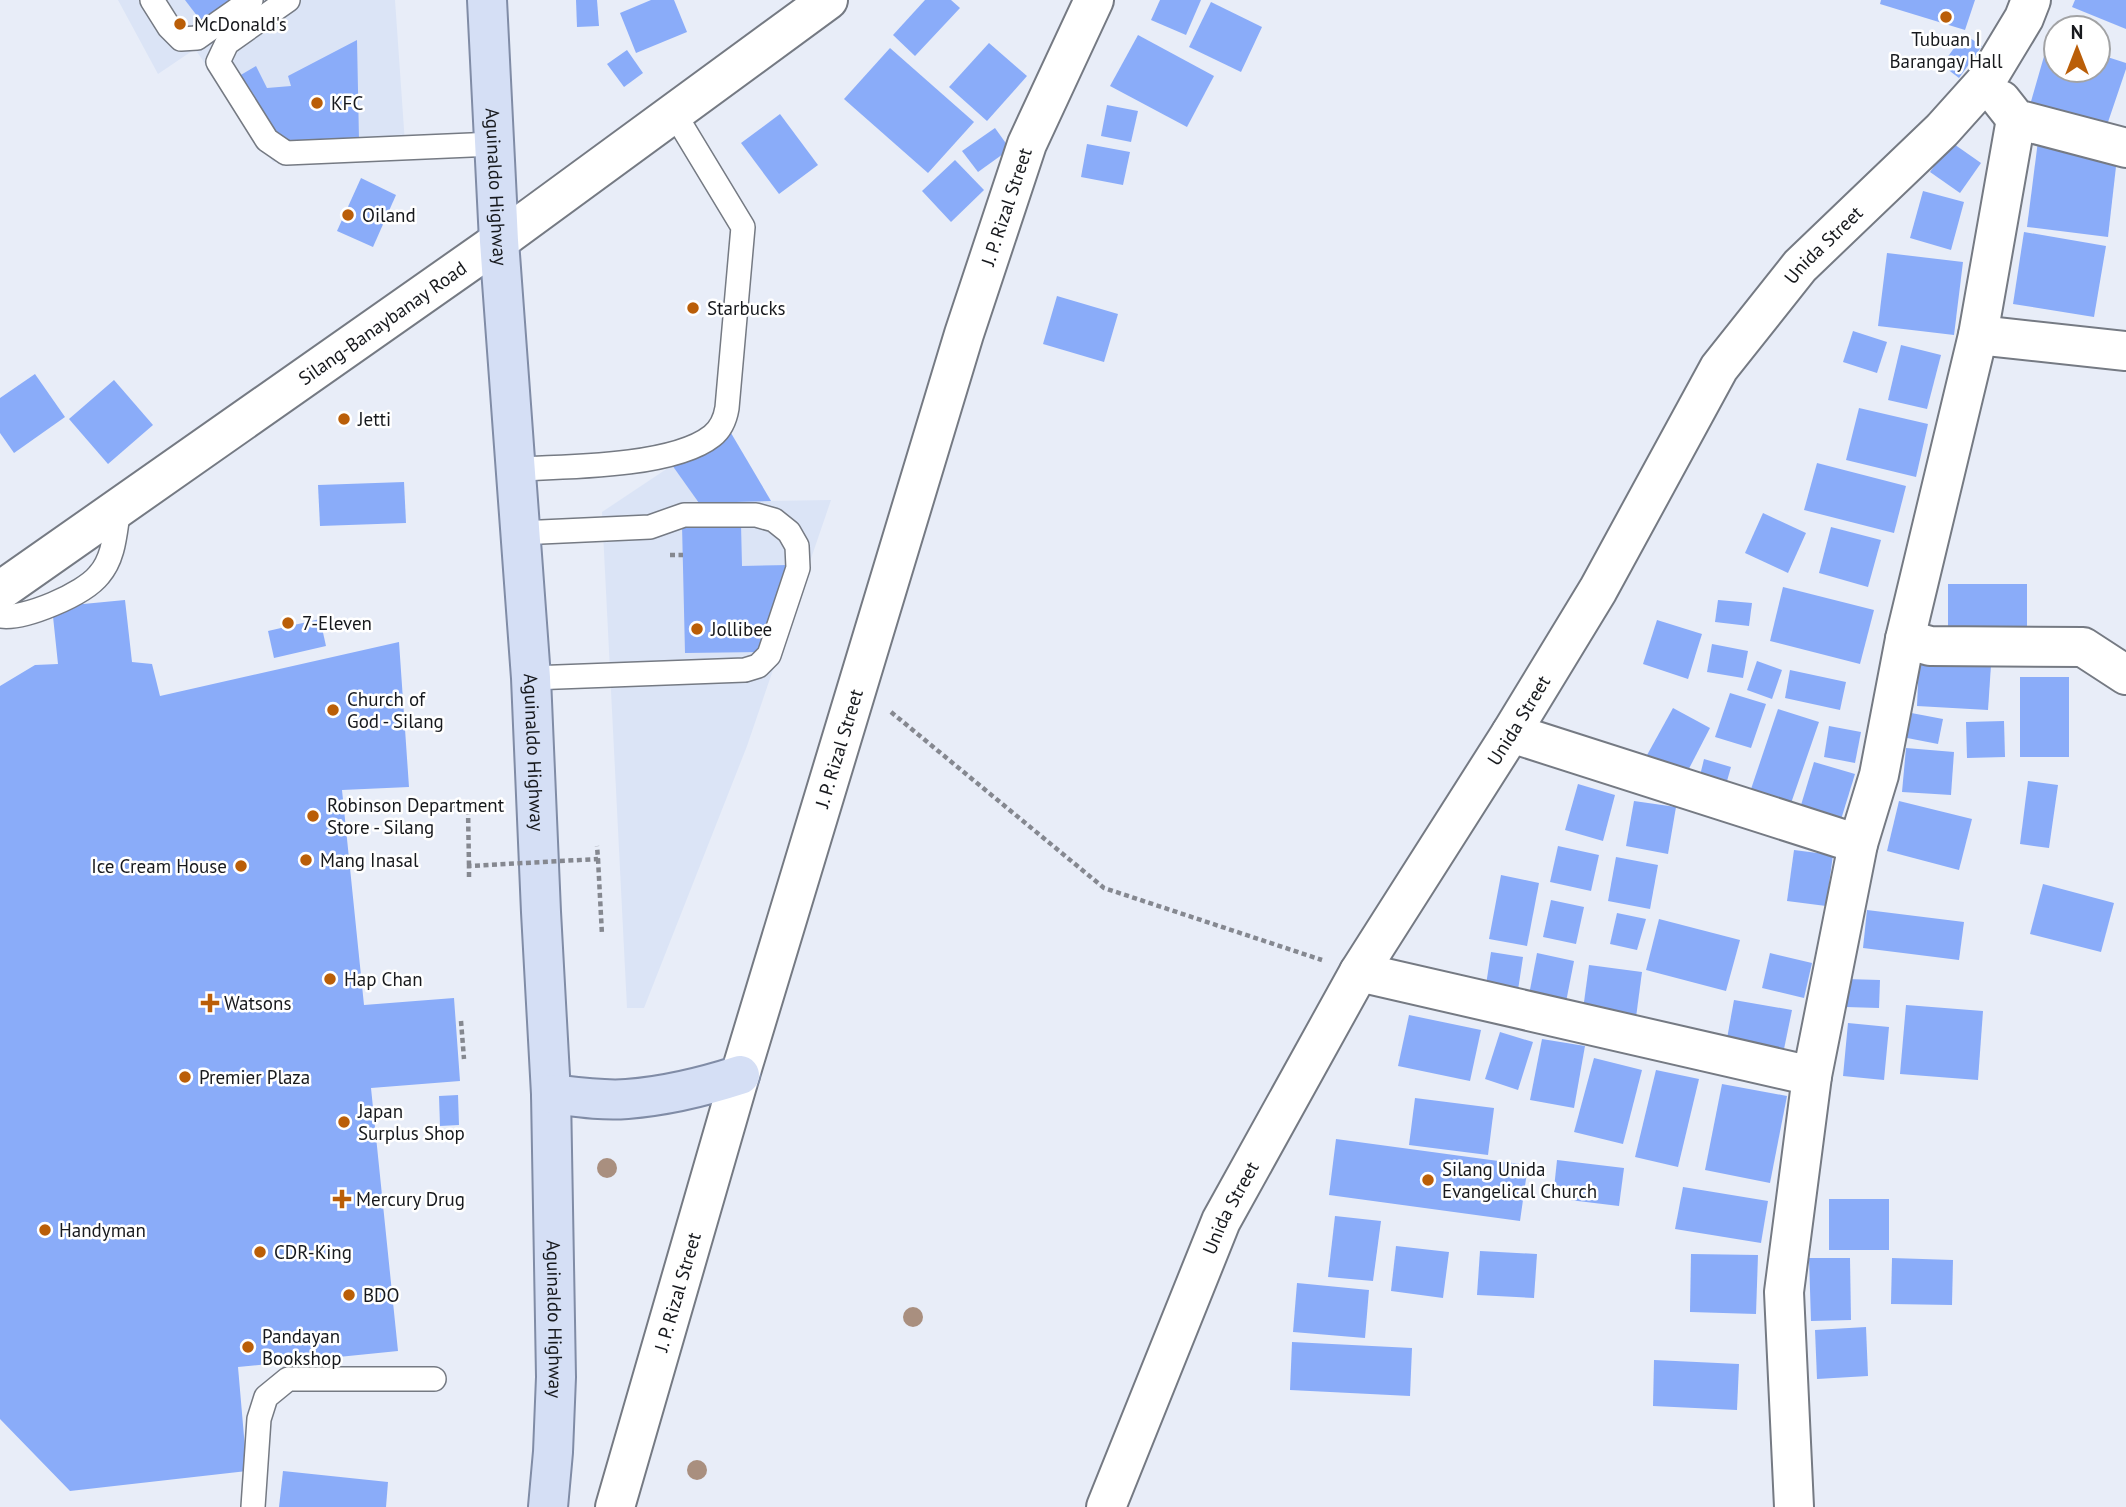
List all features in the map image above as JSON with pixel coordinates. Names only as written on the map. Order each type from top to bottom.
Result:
[{"type":"main road","name":"Aguinaldo Highway","points":[[487,0],[499,241],[531,678],[551,1094],[556,1377],[548,1507]]},
{"type":"main road","points":[[551,1094],[595,1099],[627,1099],[691,1090],[740,1075]]},
{"type":"street","name":"Silang-Banaybanay Road","points":[[0,591],[499,241],[828,0]]},
{"type":"street","name":"J. P. Rizal Street","points":[[615,1507],[740,1075],[964,334],[1027,144],[1094,0]]},
{"type":"street","name":"Unida Street","points":[[1106,1507],[1221,1221],[1359,972],[1598,590],[1719,368],[1800,266],[1942,130],[1986,81],[2024,18],[2031,0]]},
{"type":"street","points":[[1986,81],[2016,119],[2126,148]]},
{"type":"street","points":[[1794,1507],[1784,1292],[1812,1076],[1858,844],[1879,775],[1905,639],[1978,335],[2016,119]]},
{"type":"street","points":[[1978,335],[2126,351]]},
{"type":"street","points":[[1905,639],[1930,646],[2082,647],[2126,675]]},
{"type":"street","points":[[1511,733],[1858,844]]},
{"type":"street","points":[[1359,972],[1812,1076]]},
{"type":"lane","points":[[152,0],[169,27],[181,39],[197,38],[251,0]]},
{"type":"lane","points":[[288,0],[227,43],[218,62],[267,140],[286,153],[494,144]]},
{"type":"lane","points":[[515,470],[602,465],[647,459],[691,448],[711,437],[723,423],[727,408],[743,228],[674,113]]},
{"type":"lane","points":[[0,616],[7,617],[43,609],[83,588],[99,575],[111,553],[119,508]]},
{"type":"lane","points":[[519,533],[650,527],[684,515],[756,515],[774,520],[789,532],[797,546],[798,568],[769,655],[758,666],[745,670],[531,678]]},
{"type":"lane","points":[[253,1507],[259,1419],[265,1397],[288,1379],[434,1379]]},
{"type":"path","points":[[859,686],[1104,888],[1359,972]]},
{"type":"path","points":[[444,802],[468,809],[470,877]]},
{"type":"path","points":[[597,846],[602,935]]},
{"type":"path","points":[[469,866],[598,859]]},
{"type":"path","points":[[461,1021],[464,1059]]},
{"type":"shaded area","name":"KFC","points":[[118,0],[395,0],[406,158],[273,162],[195,49],[158,74]]},
{"type":"shaded area","name":"Jollibee","points":[[728,428],[771,501],[831,500],[747,746],[644,1008],[627,1008],[602,512]]},
{"type":"building","points":[[185,0],[238,0],[204,25]]},
{"type":"building","points":[[576,0],[597,0],[599,26],[577,27]]},
{"type":"building","points":[[651,0],[674,0],[687,32],[636,53],[620,13]]},
{"type":"building","points":[[925,0],[951,0],[960,8],[915,56],[893,35]]},
{"type":"building","points":[[1160,0],[1201,0],[1186,35],[1151,20]]},
{"type":"building","name":"Tubuan I Barangay Hall","points":[[1881,0],[1975,0],[1965,30],[1880,4]]},
{"type":"building","points":[[2075,0],[2126,0],[2126,29],[2112,23],[2112,14],[2089,14],[2072,7]]},
{"type":"building","points":[[1211,2],[1262,27],[1241,72],[1189,47]]},
{"type":"building","points":[[1964,34],[1982,46],[1959,78],[1942,65]]},
{"type":"building","points":[[1138,35],[1214,76],[1187,127],[1110,86]]},
{"type":"building","points":[[357,40],[359,140],[293,144],[270,129],[239,76],[256,66],[267,88],[291,86],[288,76]]},
{"type":"building","points":[[989,43],[1027,76],[987,121],[949,87]]},
{"type":"building","points":[[890,48],[974,122],[928,173],[844,99]]},
{"type":"building","points":[[627,50],[643,73],[624,87],[607,64]]},
{"type":"building","points":[[2112,58],[2126,63],[2106,128],[2030,105],[2042,63],[2042,84],[2112,84]]},
{"type":"building","points":[[1107,105],[1138,111],[1131,142],[1101,136]]},
{"type":"building","points":[[780,114],[818,165],[779,194],[741,143]]},
{"type":"building","points":[[995,128],[1010,149],[978,172],[962,151]]},
{"type":"building","points":[[2039,133],[2118,149],[2108,237],[2027,227]]},
{"type":"building","points":[[1951,142],[1981,163],[1960,193],[1930,172]]},
{"type":"building","points":[[1087,144],[1130,152],[1123,185],[1081,177]]},
{"type":"building","points":[[955,160],[984,190],[951,222],[922,191]]},
{"type":"building","points":[[361,178],[396,195],[373,247],[337,231]]},
{"type":"building","points":[[1923,191],[1964,202],[1951,250],[1910,238]]},
{"type":"building","points":[[2024,232],[2106,246],[2094,317],[2013,304]]},
{"type":"building","points":[[1887,253],[1963,262],[1954,335],[1878,326]]},
{"type":"building","points":[[1057,296],[1118,314],[1104,362],[1043,344]]},
{"type":"building","points":[[1853,331],[1887,342],[1877,373],[1843,362]]},
{"type":"building","points":[[1901,345],[1941,355],[1927,409],[1888,400]]},
{"type":"building","points":[[35,374],[65,417],[14,453],[0,433],[0,398]]},
{"type":"building","points":[[114,380],[153,425],[108,464],[69,419]]},
{"type":"building","points":[[1859,408],[1928,424],[1916,477],[1846,460]]},
{"type":"building","points":[[728,428],[771,501],[699,503],[672,465]]},
{"type":"building","points":[[1817,463],[1906,486],[1894,533],[1804,510]]},
{"type":"building","points":[[404,482],[406,523],[320,526],[318,485]]},
{"type":"building","points":[[1763,513],[1806,533],[1788,573],[1745,553]]},
{"type":"building","points":[[741,524],[742,566],[790,565],[761,652],[685,653],[682,525]]},
{"type":"building","points":[[1831,527],[1881,540],[1868,587],[1819,573]]},
{"type":"building","points":[[1948,584],[2027,584],[2027,638],[1948,638]]},
{"type":"building","points":[[1783,587],[1874,610],[1860,664],[1770,641]]},
{"type":"building","name":"Premier Plaza","points":[[125,600],[132,662],[152,664],[160,696],[399,642],[409,787],[342,790],[364,1005],[454,998],[460,1081],[371,1088],[398,1351],[238,1367],[247,1471],[70,1491],[0,1419],[0,686],[35,665],[58,664],[52,607]]},
{"type":"building","points":[[1718,600],[1752,603],[1749,626],[1715,622]]},
{"type":"building","points":[[320,619],[326,646],[274,658],[268,631]]},
{"type":"building","points":[[1657,620],[1702,634],[1688,679],[1643,664]]},
{"type":"building","points":[[1712,644],[1748,651],[1743,678],[1707,672]]},
{"type":"building","points":[[1757,661],[1782,670],[1772,699],[1747,690]]},
{"type":"building","points":[[1919,661],[1991,665],[1988,710],[1917,706]]},
{"type":"building","points":[[1790,670],[1846,682],[1840,710],[1785,698]]},
{"type":"building","points":[[2020,677],[2069,677],[2069,757],[2020,757]]},
{"type":"building","points":[[1730,693],[1766,704],[1751,748],[1715,737]]},
{"type":"building","points":[[1673,708],[1710,728],[1680,786],[1641,766]]},
{"type":"building","points":[[1778,709],[1819,722],[1789,809],[1749,795]]},
{"type":"building","points":[[1906,712],[1943,719],[1938,744],[1902,737]]},
{"type":"building","points":[[2004,721],[2005,757],[1967,758],[1966,722]]},
{"type":"building","points":[[1829,726],[1861,732],[1855,763],[1824,757]]},
{"type":"building","points":[[1906,748],[1954,752],[1951,795],[1902,792]]},
{"type":"building","points":[[1704,759],[1731,767],[1723,795],[1697,788]]},
{"type":"building","points":[[1814,762],[1855,774],[1839,826],[1798,815]]},
{"type":"building","points":[[2028,781],[2058,785],[2049,848],[2020,844]]},
{"type":"building","points":[[1578,784],[1615,795],[1603,841],[1565,830]]},
{"type":"building","points":[[1634,801],[1676,807],[1668,854],[1626,846]]},
{"type":"building","points":[[1899,801],[1972,819],[1959,870],[1887,851]]},
{"type":"building","points":[[1558,846],[1599,855],[1591,891],[1550,882]]},
{"type":"building","points":[[1794,850],[1833,855],[1826,906],[1787,901]]},
{"type":"building","points":[[1616,857],[1658,865],[1650,909],[1608,901]]},
{"type":"building","points":[[1501,875],[1539,883],[1527,946],[1489,939]]},
{"type":"building","points":[[2043,884],[2114,903],[2101,952],[2030,934]]},
{"type":"building","points":[[1551,900],[1584,907],[1576,944],[1543,937]]},
{"type":"building","points":[[1867,910],[1964,922],[1959,960],[1863,948]]},
{"type":"building","points":[[1617,913],[1646,919],[1637,950],[1610,944]]},
{"type":"building","points":[[1659,919],[1740,940],[1726,991],[1646,970]]},
{"type":"building","points":[[1491,952],[1523,957],[1518,990],[1486,985]]},
{"type":"building","points":[[1537,953],[1574,961],[1566,1002],[1529,995]]},
{"type":"building","points":[[1770,953],[1812,963],[1804,998],[1762,988]]},
{"type":"building","points":[[1589,965],[1642,972],[1635,1025],[1582,1017]]},
{"type":"building","points":[[1846,979],[1880,980],[1879,1008],[1846,1007]]},
{"type":"building","points":[[1734,1000],[1792,1010],[1783,1054],[1726,1044]]},
{"type":"building","points":[[1906,1005],[1983,1011],[1978,1080],[1900,1074]]},
{"type":"building","points":[[1409,1015],[1481,1030],[1470,1081],[1398,1066]]},
{"type":"building","points":[[1848,1023],[1889,1027],[1884,1080],[1843,1076]]},
{"type":"building","points":[[1500,1032],[1533,1042],[1518,1090],[1485,1079]]},
{"type":"building","points":[[1542,1039],[1585,1046],[1574,1108],[1530,1100]]},
{"type":"building","points":[[1594,1058],[1642,1070],[1623,1144],[1574,1132]]},
{"type":"building","points":[[1656,1070],[1699,1079],[1678,1167],[1635,1157]]},
{"type":"building","points":[[1722,1084],[1787,1096],[1770,1183],[1705,1170]]},
{"type":"building","points":[[458,1095],[459,1125],[440,1126],[439,1096]]},
{"type":"building","points":[[1415,1098],[1494,1108],[1488,1155],[1409,1145]]},
{"type":"building","name":"Silang Unida Evangelical Church","points":[[1336,1139],[1528,1165],[1520,1221],[1329,1195]]},
{"type":"building","points":[[1557,1160],[1624,1168],[1619,1206],[1553,1198]]},
{"type":"building","points":[[1683,1187],[1768,1201],[1761,1243],[1675,1229]]},
{"type":"building","points":[[1829,1199],[1889,1199],[1889,1250],[1829,1250]]},
{"type":"building","points":[[1335,1216],[1381,1221],[1373,1281],[1328,1277]]},
{"type":"building","points":[[1396,1246],[1449,1252],[1443,1298],[1391,1291]]},
{"type":"building","points":[[1480,1251],[1537,1254],[1534,1298],[1477,1295]]},
{"type":"building","points":[[1691,1254],[1758,1255],[1756,1314],[1690,1312]]},
{"type":"building","points":[[1809,1258],[1850,1258],[1851,1320],[1811,1321]]},
{"type":"building","points":[[1892,1258],[1953,1260],[1952,1305],[1891,1304]]},
{"type":"building","points":[[1297,1283],[1369,1290],[1365,1338],[1293,1332]]},
{"type":"building","points":[[1866,1327],[1868,1376],[1817,1379],[1815,1330]]},
{"type":"building","points":[[1292,1342],[1412,1348],[1410,1396],[1290,1390]]},
{"type":"building","points":[[1654,1360],[1739,1364],[1737,1410],[1653,1406]]},
{"type":"building","points":[[283,1471],[388,1482],[386,1507],[279,1507]]},
{"type":"place","name":"Tubuan I Barangay Hall","points":[[1946,17]]},
{"type":"place","name":"McDonald's","points":[[180,24]]},
{"type":"place","name":"KFC","points":[[317,103]]},
{"type":"place","name":"Oiland","points":[[348,215]]},
{"type":"place","name":"Starbucks","points":[[693,308]]},
{"type":"place","name":"Jetti","points":[[344,419]]},
{"type":"place","name":"7-Eleven","points":[[288,623]]},
{"type":"place","name":"Jollibee","points":[[697,629]]},
{"type":"place","name":"Church of God - Silang","points":[[333,710]]},
{"type":"place","name":"Robinson Department Store - Silang","points":[[313,816]]},
{"type":"place","name":"Mang Inasal","points":[[306,860]]},
{"type":"place","name":"Ice Cream House","points":[[241,866]]},
{"type":"place","name":"Hap Chan","points":[[330,979]]},
{"type":"place","name":"Watsons","points":[[210,1003]]},
{"type":"place","name":"Premier Plaza","points":[[185,1077]]},
{"type":"place","name":"Japan Surplus Shop","points":[[344,1122]]},
{"type":"place","name":"Silang Unida Evangelical Church","points":[[1428,1180]]},
{"type":"place","name":"Mercury Drug","points":[[342,1199]]},
{"type":"place","name":"Handyman","points":[[45,1230]]},
{"type":"place","name":"CDR-King","points":[[260,1252]]},
{"type":"place","name":"BDO","points":[[349,1295]]},
{"type":"place","name":"Pandayan Bookshop","points":[[248,1347]]}]
